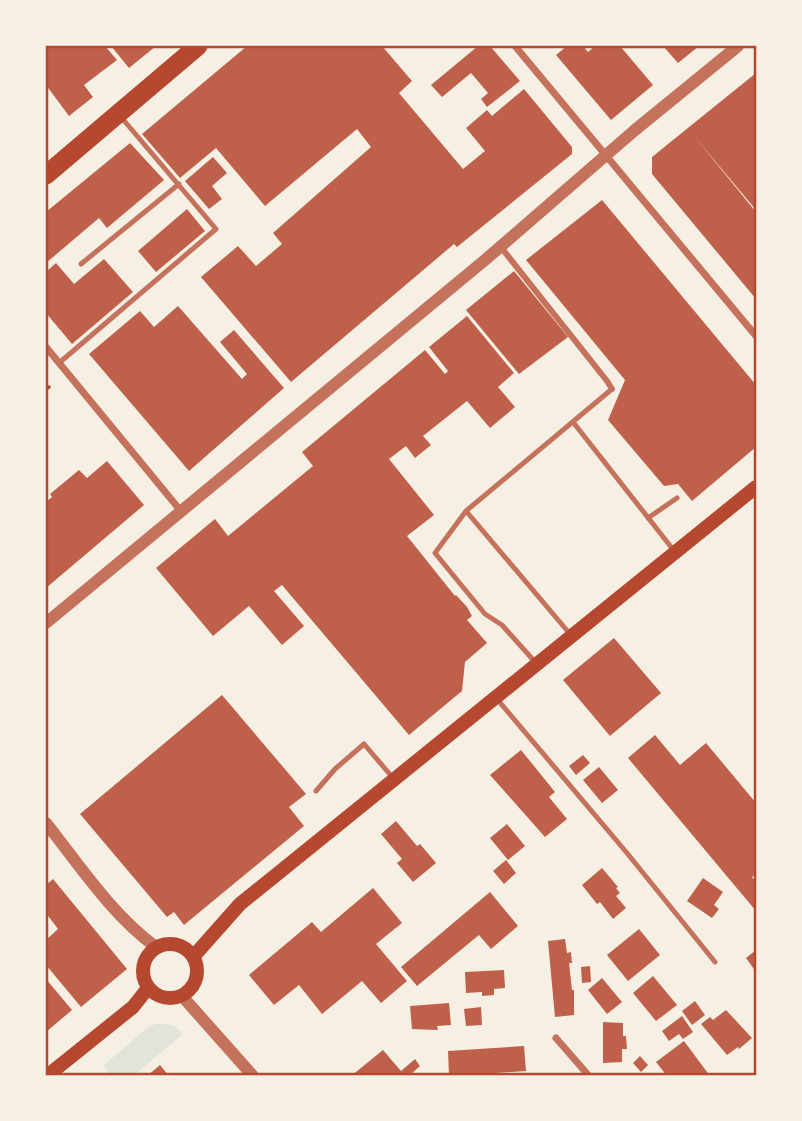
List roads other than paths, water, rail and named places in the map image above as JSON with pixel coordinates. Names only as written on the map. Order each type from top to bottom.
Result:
[{"type":"highway","points":[[46,176],[198,46]]},
{"type":"main road","points":[[193,957],[240,904],[757,487]]},
{"type":"main road","points":[[176,945],[186,949],[193,957],[197,975],[189,991],[181,996],[163,998],[148,988],[142,970],[144,961],[156,947],[176,945]]},
{"type":"main road","points":[[47,1076],[132,1007],[148,988]]},
{"type":"street","points":[[515,46],[757,336]]},
{"type":"street","points":[[46,623],[737,46]]},
{"type":"street","points":[[500,246],[612,389]]},
{"type":"street","points":[[46,347],[180,510]]},
{"type":"street","points":[[46,823],[118,913],[137,933],[156,947]]},
{"type":"street","points":[[181,996],[253,1076]]},
{"type":"street","points":[[556,1038],[589,1076]]},
{"type":"lane","points":[[59,363],[216,229],[118,113]]},
{"type":"lane","points":[[81,264],[179,184]]},
{"type":"lane","points":[[536,663],[502,625],[485,614],[435,553],[467,510],[612,389]]},
{"type":"lane","points":[[573,422],[675,552]]},
{"type":"lane","points":[[648,519],[677,498]]},
{"type":"lane","points":[[467,510],[571,635]]},
{"type":"lane","points":[[495,696],[715,962]]},
{"type":"lane","points":[[316,791],[335,769],[364,744],[393,778]]}]
